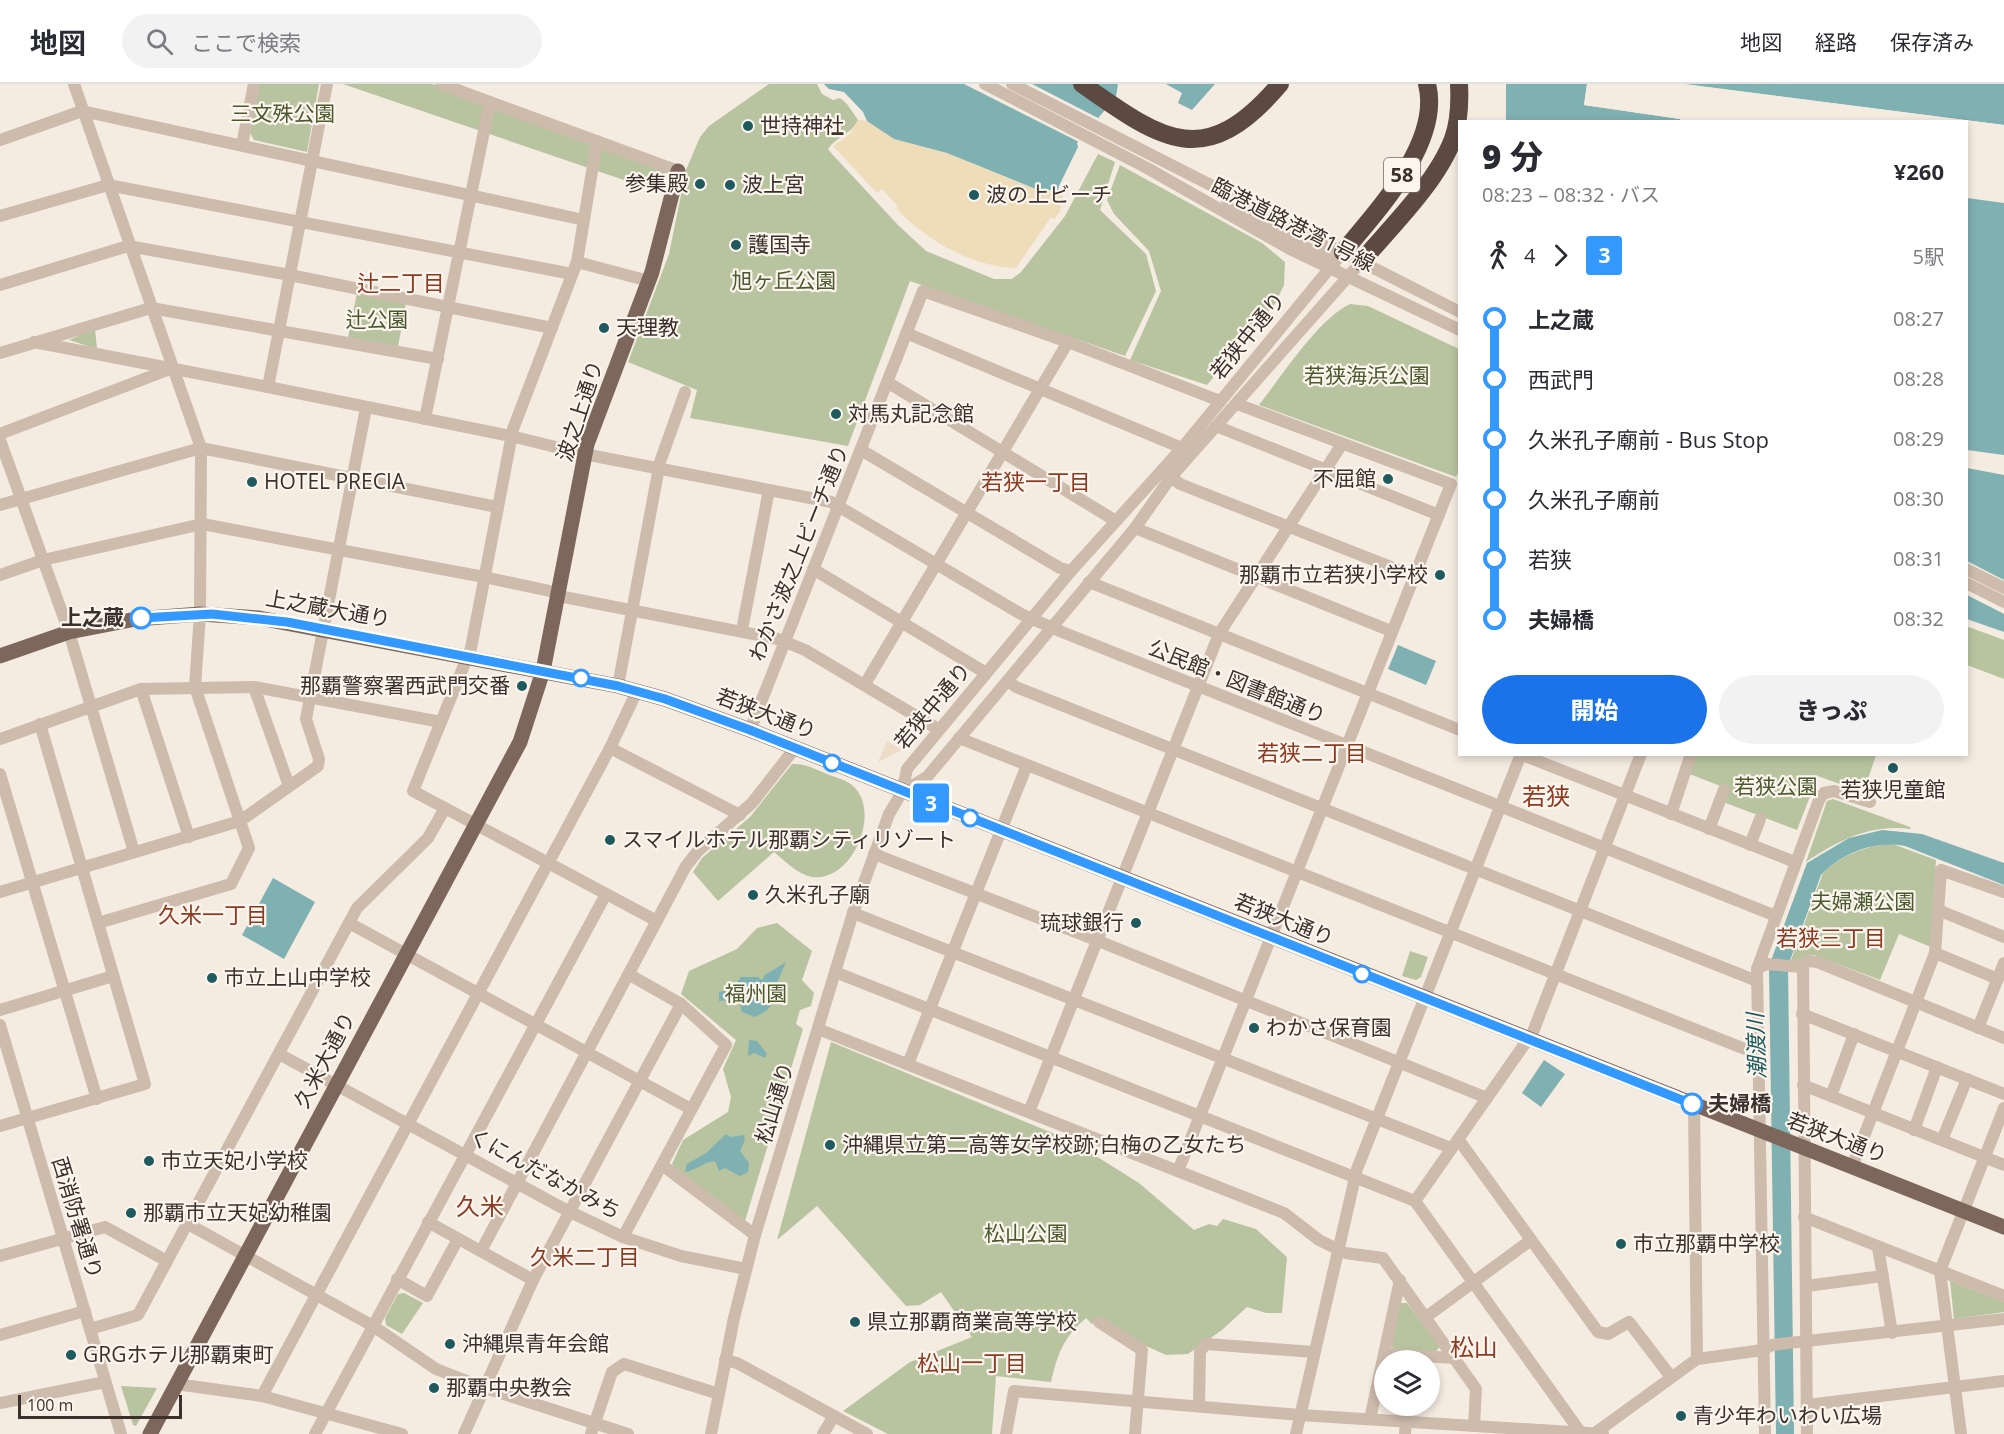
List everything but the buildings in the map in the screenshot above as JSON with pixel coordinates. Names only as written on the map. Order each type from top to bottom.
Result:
[{"type":"highway","points":[[1082,84],[1130,118],[1157,133],[1173,138],[1198,139],[1218,135],[1253,114],[1280,84]]},
{"type":"highway","name":"58","points":[[1336,260],[1384,202],[1416,150],[1428,120],[1430,105],[1427,84]]},
{"type":"highway","name":"58","points":[[1361,262],[1428,181],[1449,148],[1458,113],[1459,84]]},
{"type":"main road","name":"波之上通り","points":[[543,671],[584,454],[663,239],[678,171]]},
{"type":"main road","name":"上之蔵大通り","points":[[0,656],[69,632],[136,619],[200,614],[259,618],[543,671]]},
{"type":"main road","name":"若狭大通り","points":[[543,671],[637,691],[750,730],[1121,879],[2004,1227]]},
{"type":"main road","name":"久米大通り","points":[[150,1434],[520,742],[543,671]]},
{"type":"street","points":[[74,84],[128,246],[201,448],[200,614],[195,687],[249,848],[231,884],[98,923]]},
{"type":"street","points":[[242,145],[254,84]]},
{"type":"street","points":[[268,387],[327,84]]},
{"type":"street","points":[[441,84],[678,171]]},
{"type":"street","name":"臨港道路港湾1号線","points":[[985,84],[1111,149],[1280,243],[1336,260],[1361,262],[1458,311]]},
{"type":"street","name":"臨港道路港湾1号線","points":[[1012,84],[1202,181],[1336,260]]},
{"type":"street","points":[[425,419],[490,102]]},
{"type":"street","points":[[0,140],[82,111],[469,197],[584,219]]},
{"type":"street","points":[[597,141],[574,268],[512,436],[468,656],[413,791],[657,921]]},
{"type":"street","points":[[0,216],[108,185],[459,254],[574,268],[649,281]]},
{"type":"street","points":[[0,285],[128,246],[290,275],[552,328]]},
{"type":"street","points":[[1336,260],[1348,276]]},
{"type":"street","name":"若狭中通り","points":[[902,792],[927,777],[1135,528],[1182,448],[1336,260]]},
{"type":"street","name":"若狭中通り","points":[[902,792],[907,769],[1071,571],[1116,520],[1167,474],[1237,404],[1361,262]]},
{"type":"street","name":"臨港道路港湾1号線","points":[[1348,276],[1458,329]]},
{"type":"street","name":"わかさ波之上ビーチ通り","points":[[750,730],[923,291],[1068,342]]},
{"type":"street","points":[[0,353],[151,308],[280,329],[438,359]]},
{"type":"street","points":[[906,333],[1182,448]]},
{"type":"street","name":"公民館・図書館通り","points":[[34,342],[512,436],[584,454],[659,467],[838,506],[1031,619],[1345,747],[1776,916]]},
{"type":"street","points":[[865,684],[1068,342],[1220,401]]},
{"type":"street","points":[[0,434],[172,368]]},
{"type":"street","points":[[887,382],[1116,520]]},
{"type":"street","points":[[618,686],[659,467],[685,392]]},
{"type":"street","points":[[1178,1171],[1451,483],[1237,404]]},
{"type":"street","points":[[0,892],[240,821],[318,766],[319,759],[306,719],[366,408]]},
{"type":"street","points":[[1216,426],[1439,515]]},
{"type":"street","points":[[0,440],[69,632],[134,852]]},
{"type":"street","points":[[1029,1112],[1219,634],[1342,444]]},
{"type":"street","points":[[0,505],[201,448],[497,507]]},
{"type":"street","points":[[861,450],[1060,568],[1071,571]]},
{"type":"street","points":[[1167,474],[1180,484],[1414,576]]},
{"type":"street","points":[[742,630],[769,490]]},
{"type":"street","points":[[0,575],[43,560],[202,524],[340,548],[632,610],[742,630],[785,642],[865,684],[938,729]]},
{"type":"street","points":[[1135,528],[1391,631]]},
{"type":"street","points":[[813,569],[902,620],[986,673]]},
{"type":"street","points":[[1968,570],[2004,588]]},
{"type":"street","points":[[1089,582],[1458,729]]},
{"type":"street","points":[[1968,584],[2004,602]]},
{"type":"street","points":[[1008,681],[1016,687],[1580,909],[1761,971],[1796,966],[1808,961],[1817,962],[2004,1038]]},
{"type":"street","points":[[0,739],[141,689],[254,687],[441,722]]},
{"type":"street","points":[[254,687],[289,786]]},
{"type":"street","points":[[141,689],[189,837]]},
{"type":"street","points":[[262,1396],[610,748],[637,691]]},
{"type":"street","points":[[0,1126],[145,1084],[40,724]]},
{"type":"street","points":[[959,738],[1760,1055]]},
{"type":"street","points":[[610,748],[740,815]]},
{"type":"street","points":[[481,1251],[686,866],[698,851],[740,815],[795,748]]},
{"type":"street","points":[[1296,1434],[1354,1178],[1520,756]]},
{"type":"street","points":[[1523,756],[1795,862]]},
{"type":"street","points":[[1415,1202],[1528,1039],[1606,849],[1640,756]]},
{"type":"street","points":[[1671,814],[1690,756]]},
{"type":"street","points":[[908,1064],[978,893],[1027,765]]},
{"type":"street","points":[[0,774],[97,1099]]},
{"type":"street","points":[[1709,829],[1724,790]]},
{"type":"street","points":[[1764,1434],[1768,1348],[1765,1133],[1760,1055],[1761,971],[1776,916],[1819,800],[1824,793],[1834,791],[1870,802]]},
{"type":"street","name":"松山通り","points":[[711,1434],[725,1360],[755,1235],[853,913],[890,814],[902,792]]},
{"type":"street","points":[[90,1329],[138,1315],[357,908],[428,838],[445,808]]},
{"type":"street","points":[[1750,845],[1760,819]]},
{"type":"street","points":[[874,854],[1245,999],[1487,1098]]},
{"type":"street","points":[[1852,1167],[1935,953],[1941,870],[2004,892]]},
{"type":"street","points":[[315,1434],[606,894]]},
{"type":"street","points":[[1938,910],[2004,937]]},
{"type":"street","points":[[853,913],[1376,1118],[1455,1144],[1531,1240],[1598,1332],[1608,1334],[1629,1322],[1671,1377]]},
{"type":"street","points":[[349,923],[691,1109]]},
{"type":"street","points":[[1935,953],[1998,979]]},
{"type":"street","points":[[1978,1028],[2004,963]]},
{"type":"street","points":[[1796,966],[1802,1014],[1803,1085],[1799,1145],[1806,1286],[1801,1344],[1807,1405],[1807,1434]]},
{"type":"street","points":[[835,972],[1415,1202],[1581,1432]]},
{"type":"street","points":[[623,1238],[726,1045],[681,1004],[630,975]]},
{"type":"street","points":[[0,1010],[113,976]]},
{"type":"street","points":[[464,1434],[533,1280],[681,1004]]},
{"type":"street","points":[[1802,1014],[2004,1094]]},
{"type":"street","name":"西消防署通り","points":[[0,1025],[4,1055],[28,1119],[118,1430]]},
{"type":"street","points":[[818,1029],[1284,1213],[1319,1239],[1345,1253],[1383,1258],[1476,1389],[1474,1426]]},
{"type":"street","points":[[1831,1096],[1854,1034]]},
{"type":"street","name":"くにんだなかみち","points":[[279,1054],[568,1211],[623,1238],[681,1256],[746,1269]]},
{"type":"street","points":[[1914,1130],[1937,1067]]},
{"type":"street","points":[[1942,1140],[1967,1079]]},
{"type":"street","points":[[1803,1085],[2004,1165]]},
{"type":"street","points":[[1694,1105],[1697,1359]]},
{"type":"street","points":[[1961,1434],[1940,1270],[2004,1108]]},
{"type":"street","points":[[662,1165],[755,1235]]},
{"type":"street","points":[[1804,1217],[2004,1296]]},
{"type":"street","points":[[428,1222],[533,1280]]},
{"type":"street","points":[[188,1224],[373,1326],[436,1368],[593,1429],[628,1434]]},
{"type":"street","points":[[0,1256],[105,1227],[167,1261]]},
{"type":"street","points":[[397,1280],[427,1296],[458,1239]]},
{"type":"street","points":[[1426,1317],[1531,1240]]},
{"type":"street","points":[[1878,1247],[1892,1334]]},
{"type":"street","points":[[1806,1286],[1883,1276]]},
{"type":"street","points":[[1384,1350],[1400,1280]]},
{"type":"street","points":[[0,1335],[85,1311]]},
{"type":"street","points":[[1595,1433],[1697,1359],[1768,1348],[2004,1320]]},
{"type":"street","points":[[1099,1322],[1142,1350],[1135,1434]]},
{"type":"street","points":[[1199,1406],[1200,1352],[1206,1344],[1314,1352]]},
{"type":"street","points":[[1440,1357],[1455,1358]]},
{"type":"street","points":[[725,1360],[737,1363],[867,1434]]},
{"type":"street","points":[[593,1429],[612,1372],[624,1364],[719,1394]]},
{"type":"street","points":[[1807,1405],[2004,1381]]},
{"type":"street","points":[[0,1403],[105,1382]]},
{"type":"street","points":[[176,1384],[262,1396],[402,1434]]},
{"type":"street","points":[[1006,1434],[1014,1391],[1370,1419],[1405,1428],[1474,1426],[1603,1434]]},
{"type":"street","points":[[1370,1419],[1374,1399]]},
{"type":"street","points":[[823,1434],[834,1416]]},
{"type":"green space","name":"三文殊公園","points":[[259,84],[319,84],[307,152],[254,140],[248,129]]},
{"type":"green space","points":[[343,84],[432,84],[665,171],[662,193]]},
{"type":"green space","name":"旭ヶ丘公園","points":[[769,84],[817,84],[822,94],[833,100],[840,98],[847,104],[858,120],[852,129],[828,149],[832,154],[898,225],[926,251],[994,279],[1012,279],[1021,272],[1065,216],[1098,154],[1115,162],[1100,210],[1146,254],[1156,291],[1125,356],[910,281],[848,446],[690,418],[697,390],[628,362],[669,254],[686,170],[700,137],[709,126]]},
{"type":"green space","name":"若狭海浜公園","points":[[1120,165],[1262,243],[1285,262],[1284,285],[1275,304],[1207,385],[1130,360],[1161,291],[1149,251],[1114,214],[1107,200]]},
{"type":"green space","name":"辻公園","points":[[357,293],[406,303],[398,347],[348,337]]},
{"type":"green space","name":"若狭海浜公園","points":[[1350,304],[1368,306],[1458,349],[1458,474],[1456,477],[1259,405],[1313,335],[1338,311]]},
{"type":"green space","points":[[95,329],[97,349],[69,340]]},
{"type":"green space","points":[[1968,627],[2004,640],[2004,679],[1968,665]]},
{"type":"green space","name":"若狭公園","points":[[1693,756],[1876,756],[1866,785],[1856,790],[1818,776],[1797,830],[1723,802],[1728,789],[1687,773]]},
{"type":"green space","points":[[792,764],[810,767],[852,785],[861,797],[864,811],[864,827],[859,843],[839,869],[826,876],[812,877],[801,873],[774,852],[718,901],[693,872],[702,858],[750,817]]},
{"type":"green space","name":"夫婦瀬公園","points":[[1833,799],[1911,829],[1868,831],[1831,847],[1806,862],[1827,801]]},
{"type":"green space","name":"夫婦瀬公園","points":[[1890,843],[1936,860],[1931,947],[1899,934],[1880,980],[1814,955],[1806,956],[1800,963],[1791,960],[1823,873],[1838,861],[1854,853]]},
{"type":"green space","name":"福州園","points":[[777,923],[812,951],[802,980],[814,993],[811,1006],[800,1010],[796,1024],[803,1029],[745,1221],[680,1176],[672,1164],[683,1140],[728,1112],[731,1097],[723,1069],[736,1040],[681,994],[689,971],[737,949],[757,928]]},
{"type":"green space","points":[[1410,951],[1428,957],[1421,977],[1416,980],[1402,976]]},
{"type":"green space","name":"松山公園","points":[[831,1042],[1072,1141],[1139,1183],[1194,1230],[1209,1224],[1217,1226],[1223,1219],[1256,1229],[1287,1257],[1282,1313],[1266,1313],[1247,1307],[1222,1330],[1188,1354],[1166,1355],[1133,1340],[1100,1319],[1092,1324],[1086,1318],[1072,1332],[1062,1347],[1051,1382],[996,1376],[992,1434],[888,1434],[843,1411],[910,1362],[972,1337],[941,1292],[920,1305],[906,1306],[817,1206],[777,1240]]},
{"type":"green space","points":[[1950,1281],[2004,1302],[2004,1312],[1954,1319]]},
{"type":"green space","points":[[404,1293],[423,1303],[402,1334],[386,1325],[385,1318],[398,1294]]},
{"type":"green space","points":[[1398,1303],[1407,1303],[1440,1346],[1437,1350],[1394,1350],[1390,1344]]},
{"type":"green space","points":[[121,1386],[157,1388],[136,1426],[133,1425]]},
{"type":"sand","name":"波の上ビーチ","points":[[858,120],[867,121],[894,139],[947,153],[1036,189],[1055,191],[1063,196],[1060,212],[1054,219],[1051,217],[1016,268],[983,263],[966,257],[920,230],[896,208],[898,206],[882,189],[877,193],[833,146],[850,134]]},
{"type":"shaded area","points":[[887,741],[902,750],[878,762]]},
{"type":"water","points":[[824,84],[1118,84],[1116,97],[1077,143],[1078,147],[1058,188],[1060,191],[1036,189],[947,153],[894,139],[867,121],[863,112],[844,92],[829,89]]},
{"type":"water","points":[[1166,84],[1215,84],[1192,110],[1178,103],[1182,93]]},
{"type":"water","points":[[1506,84],[1587,84],[1584,105],[1680,119],[1680,120],[1506,120]]},
{"type":"water","points":[[1685,84],[2004,84],[2004,125]]},
{"type":"water","points":[[1968,198],[2004,203],[2004,632],[1968,619]]},
{"type":"water","points":[[1398,645],[1436,661],[1426,685],[1388,669]]},
{"type":"water","points":[[1882,830],[1922,834],[2004,863],[2004,885],[1905,846],[1894,845],[1860,850],[1839,860],[1821,875],[1788,966],[1794,1434],[1776,1434],[1769,966],[1807,863],[1849,838]]},
{"type":"water","points":[[273,878],[315,902],[284,959],[242,935]]},
{"type":"water","points":[[786,962],[777,983],[783,989],[773,994],[771,1006],[763,1013],[755,1017],[742,1012],[739,999],[719,1001],[719,992],[731,990],[741,977],[758,977],[762,980],[765,975]]},
{"type":"water","points":[[749,1040],[757,1041],[767,1054],[765,1058],[754,1053],[748,1056]]},
{"type":"water","points":[[1544,1060],[1565,1074],[1541,1107],[1522,1093]]},
{"type":"water","points":[[726,1134],[730,1137],[744,1135],[745,1140],[740,1151],[749,1163],[748,1172],[740,1176],[725,1168],[719,1171],[715,1161],[685,1172],[687,1164],[706,1153]]},
{"type":"pier","points":[[964,84],[1032,84],[1102,120],[1093,126],[1081,143]]},
{"type":"pier","points":[[1587,84],[1590,84],[1588,102],[1681,116],[1682,120],[1680,119],[1584,105]]},
{"type":"pier","points":[[1682,84],[1965,120],[1942,120],[1685,87]]},
{"type":"pier","points":[[1968,120],[2004,125],[2004,128],[1968,123]]},
{"type":"pier","points":[[1968,450],[2004,455],[2004,475],[1968,468]]},
{"type":"pier","points":[[1968,562],[2004,580],[2004,614],[1968,596]]},
{"type":"bus line","name":"3","points":[[141,618],[212,614],[287,622],[564,675],[665,699],[750,730],[1692,1104]]},
{"type":"place","name":"世持神社","points":[[748,126]]},
{"type":"place","name":"参集殿","points":[[700,184]]},
{"type":"place","name":"波上宮","points":[[730,185]]},
{"type":"place","name":"波の上ビーチ","points":[[974,195]]},
{"type":"place","name":"護国寺","points":[[736,245]]},
{"type":"place","name":"天理教","points":[[604,328]]},
{"type":"place","name":"対馬丸記念館","points":[[836,414]]},
{"type":"place","name":"不屈館","points":[[1388,479]]},
{"type":"place","name":"HOTEL PRECIA","points":[[252,482]]},
{"type":"place","name":"那覇市立若狭小学校","points":[[1440,575]]},
{"type":"place","name":"上之蔵","points":[[141,618]]},
{"type":"place","name":"那覇警察署西武門交番","points":[[522,686]]},
{"type":"place","name":"若狭児童館","points":[[1893,768]]},
{"type":"place","name":"スマイルホテル那覇シティリゾート","points":[[610,840]]},
{"type":"place","name":"久米孔子廟","points":[[753,895]]},
{"type":"place","name":"琉球銀行","points":[[1136,923]]},
{"type":"place","name":"市立上山中学校","points":[[212,978]]},
{"type":"place","name":"わかさ保育園","points":[[1254,1028]]},
{"type":"place","name":"夫婦橋","points":[[1692,1104]]},
{"type":"place","name":"沖縄県立第二高等女学校跡;白梅の乙女たち","points":[[830,1145]]},
{"type":"place","name":"市立天妃小学校","points":[[149,1161]]},
{"type":"place","name":"那覇市立天妃幼稚園","points":[[131,1213]]},
{"type":"place","name":"市立那覇中学校","points":[[1621,1244]]},
{"type":"place","name":"県立那覇商業高等学校","points":[[855,1322]]},
{"type":"place","name":"沖縄県青年会館","points":[[450,1344]]},
{"type":"place","name":"GRGホテル那覇東町","points":[[71,1355]]},
{"type":"place","name":"那覇中央教会","points":[[434,1388]]},
{"type":"place","name":"青少年わいわい広場","points":[[1681,1416]]},
{"type":"district","name":"辻二丁目","points":[[401,283]]},
{"type":"district","name":"若狭一丁目","points":[[1036,482]]},
{"type":"district","name":"若狭二丁目","points":[[1312,753]]},
{"type":"district","name":"若狭","points":[[1546,797]]},
{"type":"district","name":"久米一丁目","points":[[213,915]]},
{"type":"district","name":"若狭三丁目","points":[[1831,938]]},
{"type":"district","name":"久米","points":[[480,1207]]},
{"type":"district","name":"久米二丁目","points":[[585,1257]]},
{"type":"district","name":"松山","points":[[1474,1348]]},
{"type":"district","name":"松山一丁目","points":[[972,1363]]},
{"type":"water label","name":"潮渡川","points":[[1756,1046]]}]
